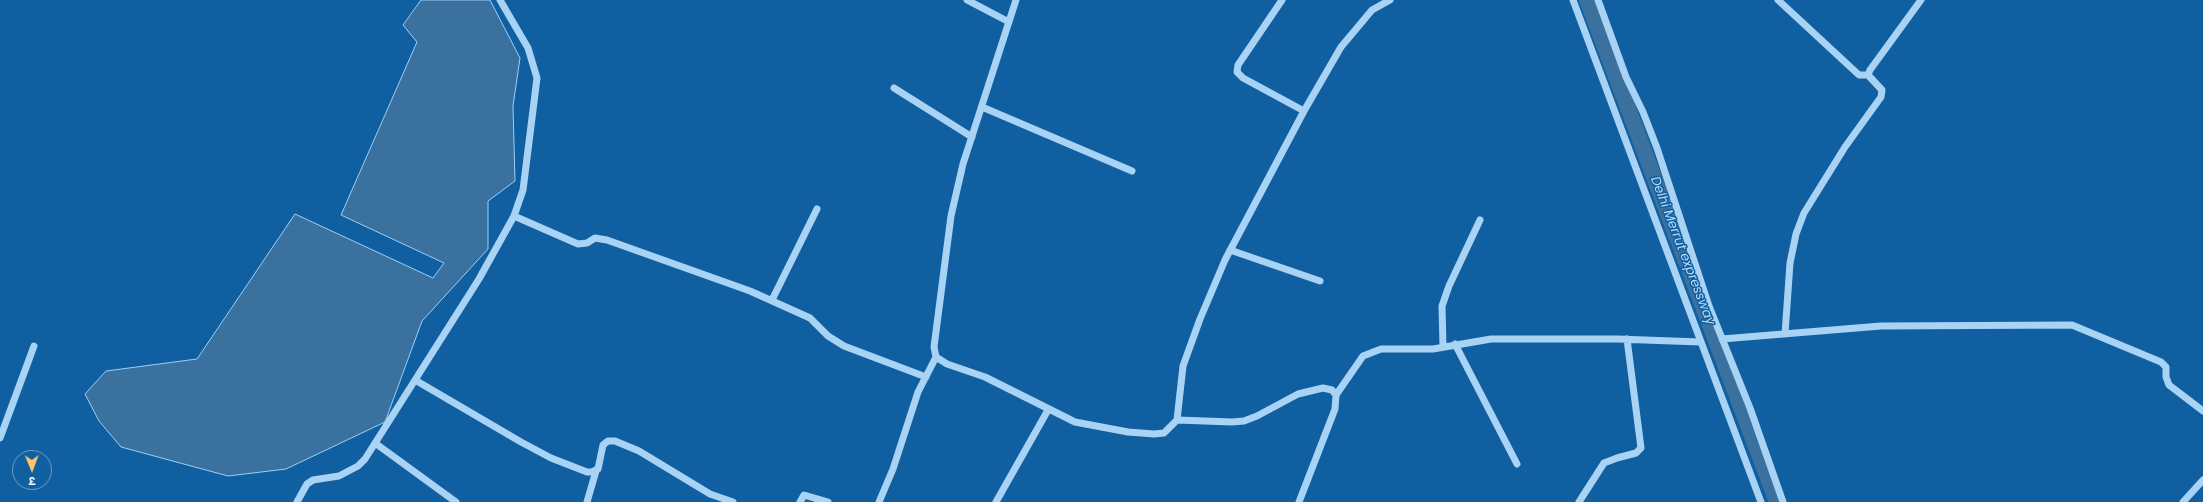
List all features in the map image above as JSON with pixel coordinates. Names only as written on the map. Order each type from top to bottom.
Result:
[{"type":"street","points":[[297,502],[306,484],[313,480],[348,472],[365,459],[479,279],[514,216],[522,190],[538,78],[528,48],[500,0]]},
{"type":"street","points":[[967,0],[1009,22]]},
{"type":"street","points":[[879,502],[893,469],[910,416],[936,357],[934,347],[951,216],[972,137],[1016,0]]},
{"type":"street","points":[[1282,0],[1238,65],[1237,72],[1242,78],[1304,111]]},
{"type":"street","points":[[936,357],[947,364],[985,377],[1048,410],[1075,422],[1128,432],[1154,434],[1164,433],[1177,420],[1183,366],[1214,283],[1230,250],[1304,111],[1341,47],[1372,10],[1390,0]]},
{"type":"street","points":[[1573,0],[1761,502]]},
{"type":"street","points":[[1598,0],[1626,77],[1643,112],[1657,148],[1709,306],[1784,502]]},
{"type":"street","points":[[1778,0],[1860,75],[1868,75],[1882,90],[1881,98],[1845,147],[1811,200],[1796,234],[1790,263],[1784,334]]},
{"type":"street","points":[[1868,75],[1870,70],[1921,0]]},
{"type":"street","points":[[894,88],[972,137]]},
{"type":"street","points":[[982,107],[1132,171]]},
{"type":"street","points":[[772,300],[817,209]]},
{"type":"street","points":[[514,216],[578,244],[587,243],[595,238],[607,240],[698,271],[772,300],[810,318],[828,336],[844,346],[926,377]]},
{"type":"street","points":[[1443,347],[1441,318],[1442,306],[1449,286],[1480,220]]},
{"type":"street","points":[[1230,250],[1320,281]]},
{"type":"street","points":[[1722,339],[1881,326],[2072,326],[2161,362],[2166,366],[2166,377],[2169,385],[2203,411]]},
{"type":"street","points":[[1299,502],[1335,409],[1336,394],[1357,364],[1370,352],[1381,349],[1443,347],[1491,339],[1627,339],[1700,342]]},
{"type":"street","points":[[1579,502],[1604,464],[1617,458],[1636,453],[1642,448],[1627,339]]},
{"type":"street","points":[[1455,344],[1517,464]]},
{"type":"street","points":[[0,438],[34,346]]},
{"type":"street","points":[[415,380],[551,458],[587,472],[596,471]]},
{"type":"street","points":[[1177,420],[1244,421],[1257,416],[1298,394],[1312,389],[1323,388],[1332,390],[1336,394]]},
{"type":"street","points":[[996,502],[1048,410]]},
{"type":"street","points":[[587,502],[596,471],[600,466],[603,445],[608,441],[615,441],[640,451],[710,494],[733,502]]},
{"type":"street","points":[[375,443],[456,502]]},
{"type":"street","points":[[2183,502],[2203,480]]},
{"type":"street","points":[[800,502],[804,495],[828,502]]},
{"type":"water","points":[[421,0],[490,0],[520,58],[513,106],[515,181],[488,201],[488,249],[422,321],[385,422],[286,469],[228,476],[121,447],[99,421],[85,394],[106,371],[197,359],[295,214],[433,278],[444,263],[341,215],[417,42],[403,25]]},
{"type":"waterway","name":"Delhi Merrut expressway","points":[[1587,0],[1777,502]]}]
